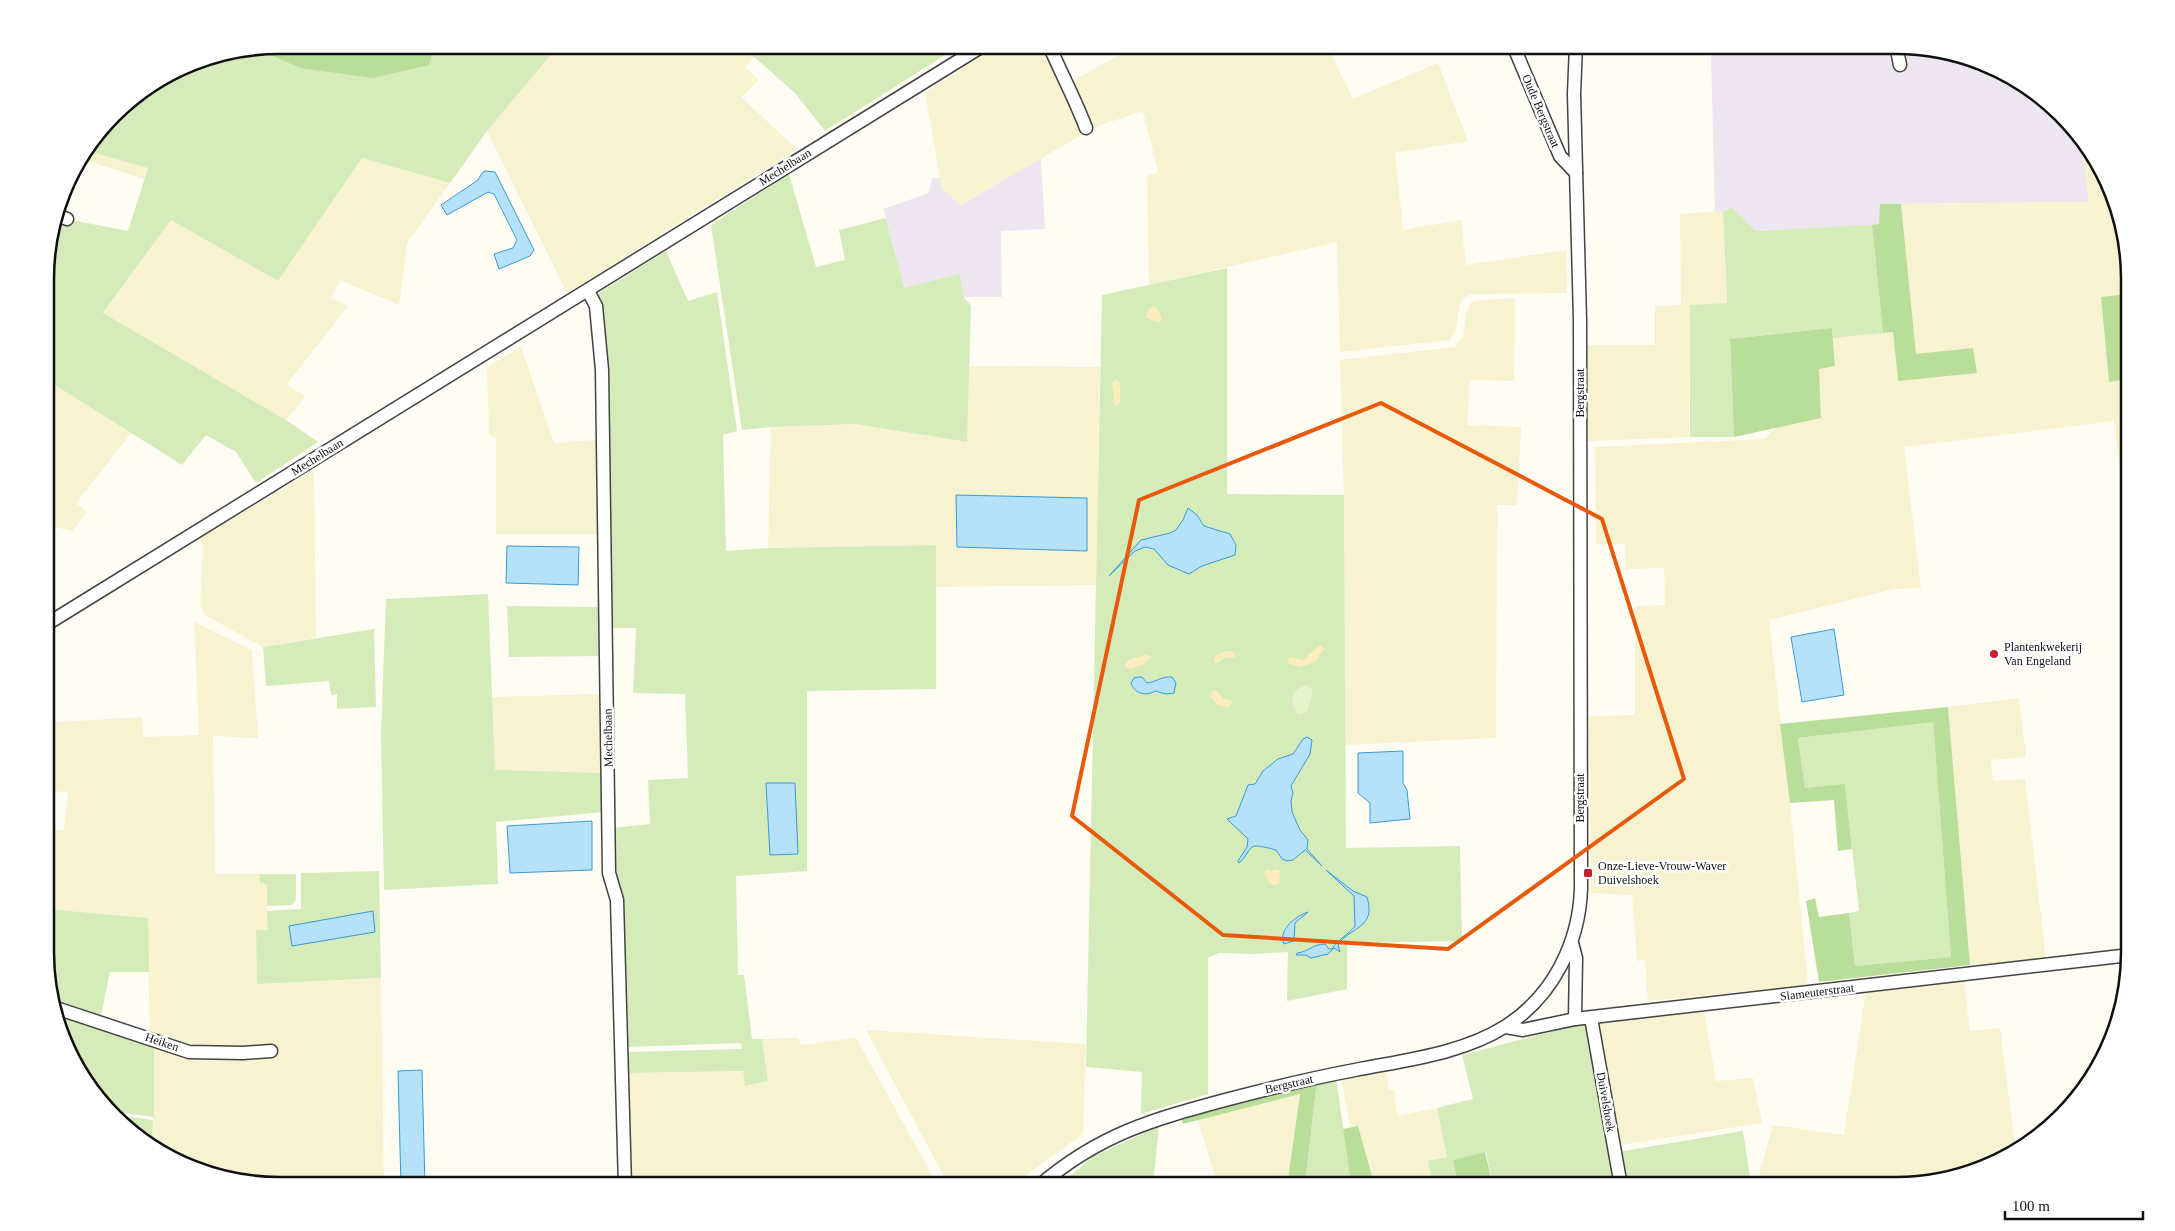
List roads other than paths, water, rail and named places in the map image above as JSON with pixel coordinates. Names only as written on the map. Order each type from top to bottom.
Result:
[{"type":"street","name":"Mechelbaan","points":[[54,620],[970,54]]},
{"type":"street","points":[[1053,54],[1074,96],[1086,128]]},
{"type":"street","name":"Oude Bergstraat","points":[[1517,54],[1560,156],[1576,173]]},
{"type":"street","name":"Bergstraat","points":[[1049,1177],[1060,1167],[1092,1147],[1119,1133],[1149,1122],[1266,1090],[1468,1045],[1506,1026],[1540,996],[1559,969],[1572,943],[1580,912],[1580,320],[1574,94],[1576,54]]},
{"type":"street","points":[[1898,54],[1900,65]]},
{"type":"street","name":"Mechelbaan","points":[[588,291],[596,306],[602,370],[609,873],[618,900],[624,1177]]},
{"type":"street","points":[[1572,943],[1576,958],[1575,1018]]},
{"type":"street","name":"Slameuterstraat","points":[[1506,1026],[1523,1030],[1575,1018],[1591,1018],[2121,956]]},
{"type":"street","name":"Heiken","points":[[61,1010],[190,1052],[243,1054],[271,1051]]},
{"type":"street","name":"Duivelshoek","points":[[1591,1018],[1619,1177]]},
{"type":"water","points":[[485,171],[495,172],[534,250],[530,256],[499,269],[494,254],[513,248],[517,240],[494,194],[488,192],[447,215],[441,205],[478,180]]},
{"type":"water","points":[[956,495],[1087,498],[1087,551],[957,547]]},
{"type":"water","points":[[1188,508],[1197,515],[1204,526],[1230,534],[1236,545],[1235,555],[1202,566],[1189,574],[1168,565],[1154,549],[1145,547],[1135,551],[1109,576],[1141,540],[1176,530]]},
{"type":"water","points":[[507,546],[579,547],[578,585],[506,583]]},
{"type":"water","points":[[1834,629],[1844,695],[1802,702],[1791,637]]},
{"type":"water","points":[[1142,677],[1147,683],[1165,677],[1172,677],[1176,683],[1174,693],[1166,694],[1155,691],[1144,694],[1138,692],[1131,683],[1134,678]]},
{"type":"water","points":[[1307,737],[1312,740],[1310,754],[1291,786],[1293,793],[1291,801],[1292,812],[1300,830],[1308,840],[1307,849],[1322,866],[1305,850],[1293,860],[1287,861],[1282,859],[1276,850],[1257,846],[1252,847],[1239,863],[1238,861],[1247,847],[1248,839],[1227,819],[1236,816],[1248,785],[1255,784],[1263,771],[1278,759],[1293,754],[1303,739]]},
{"type":"water","points":[[1403,751],[1403,783],[1407,790],[1410,819],[1370,823],[1370,803],[1358,793],[1358,753]]},
{"type":"water","points":[[766,783],[795,783],[798,854],[770,855]]},
{"type":"water","points":[[592,821],[592,870],[510,873],[507,826]]},
{"type":"water","points":[[1326,870],[1353,891],[1367,897],[1368,915],[1365,922],[1338,945],[1340,952],[1334,948],[1328,954],[1311,958],[1306,955],[1296,955],[1321,944],[1325,944],[1329,949],[1332,949],[1355,926],[1354,896]]},
{"type":"water","points":[[373,911],[375,932],[292,946],[289,926]]},
{"type":"water","points":[[1308,912],[1295,923],[1294,941],[1284,944],[1284,933],[1289,924]]},
{"type":"water","points":[[422,1070],[425,1177],[401,1177],[398,1071]]},
{"type":"place","name":"Plantenkwekerij Van Engeland","points":[[1994,654]]},
{"type":"place","name":"Onze-Lieve-Vrouw-Waver Duivelshoek","points":[[1588,873]]}]
